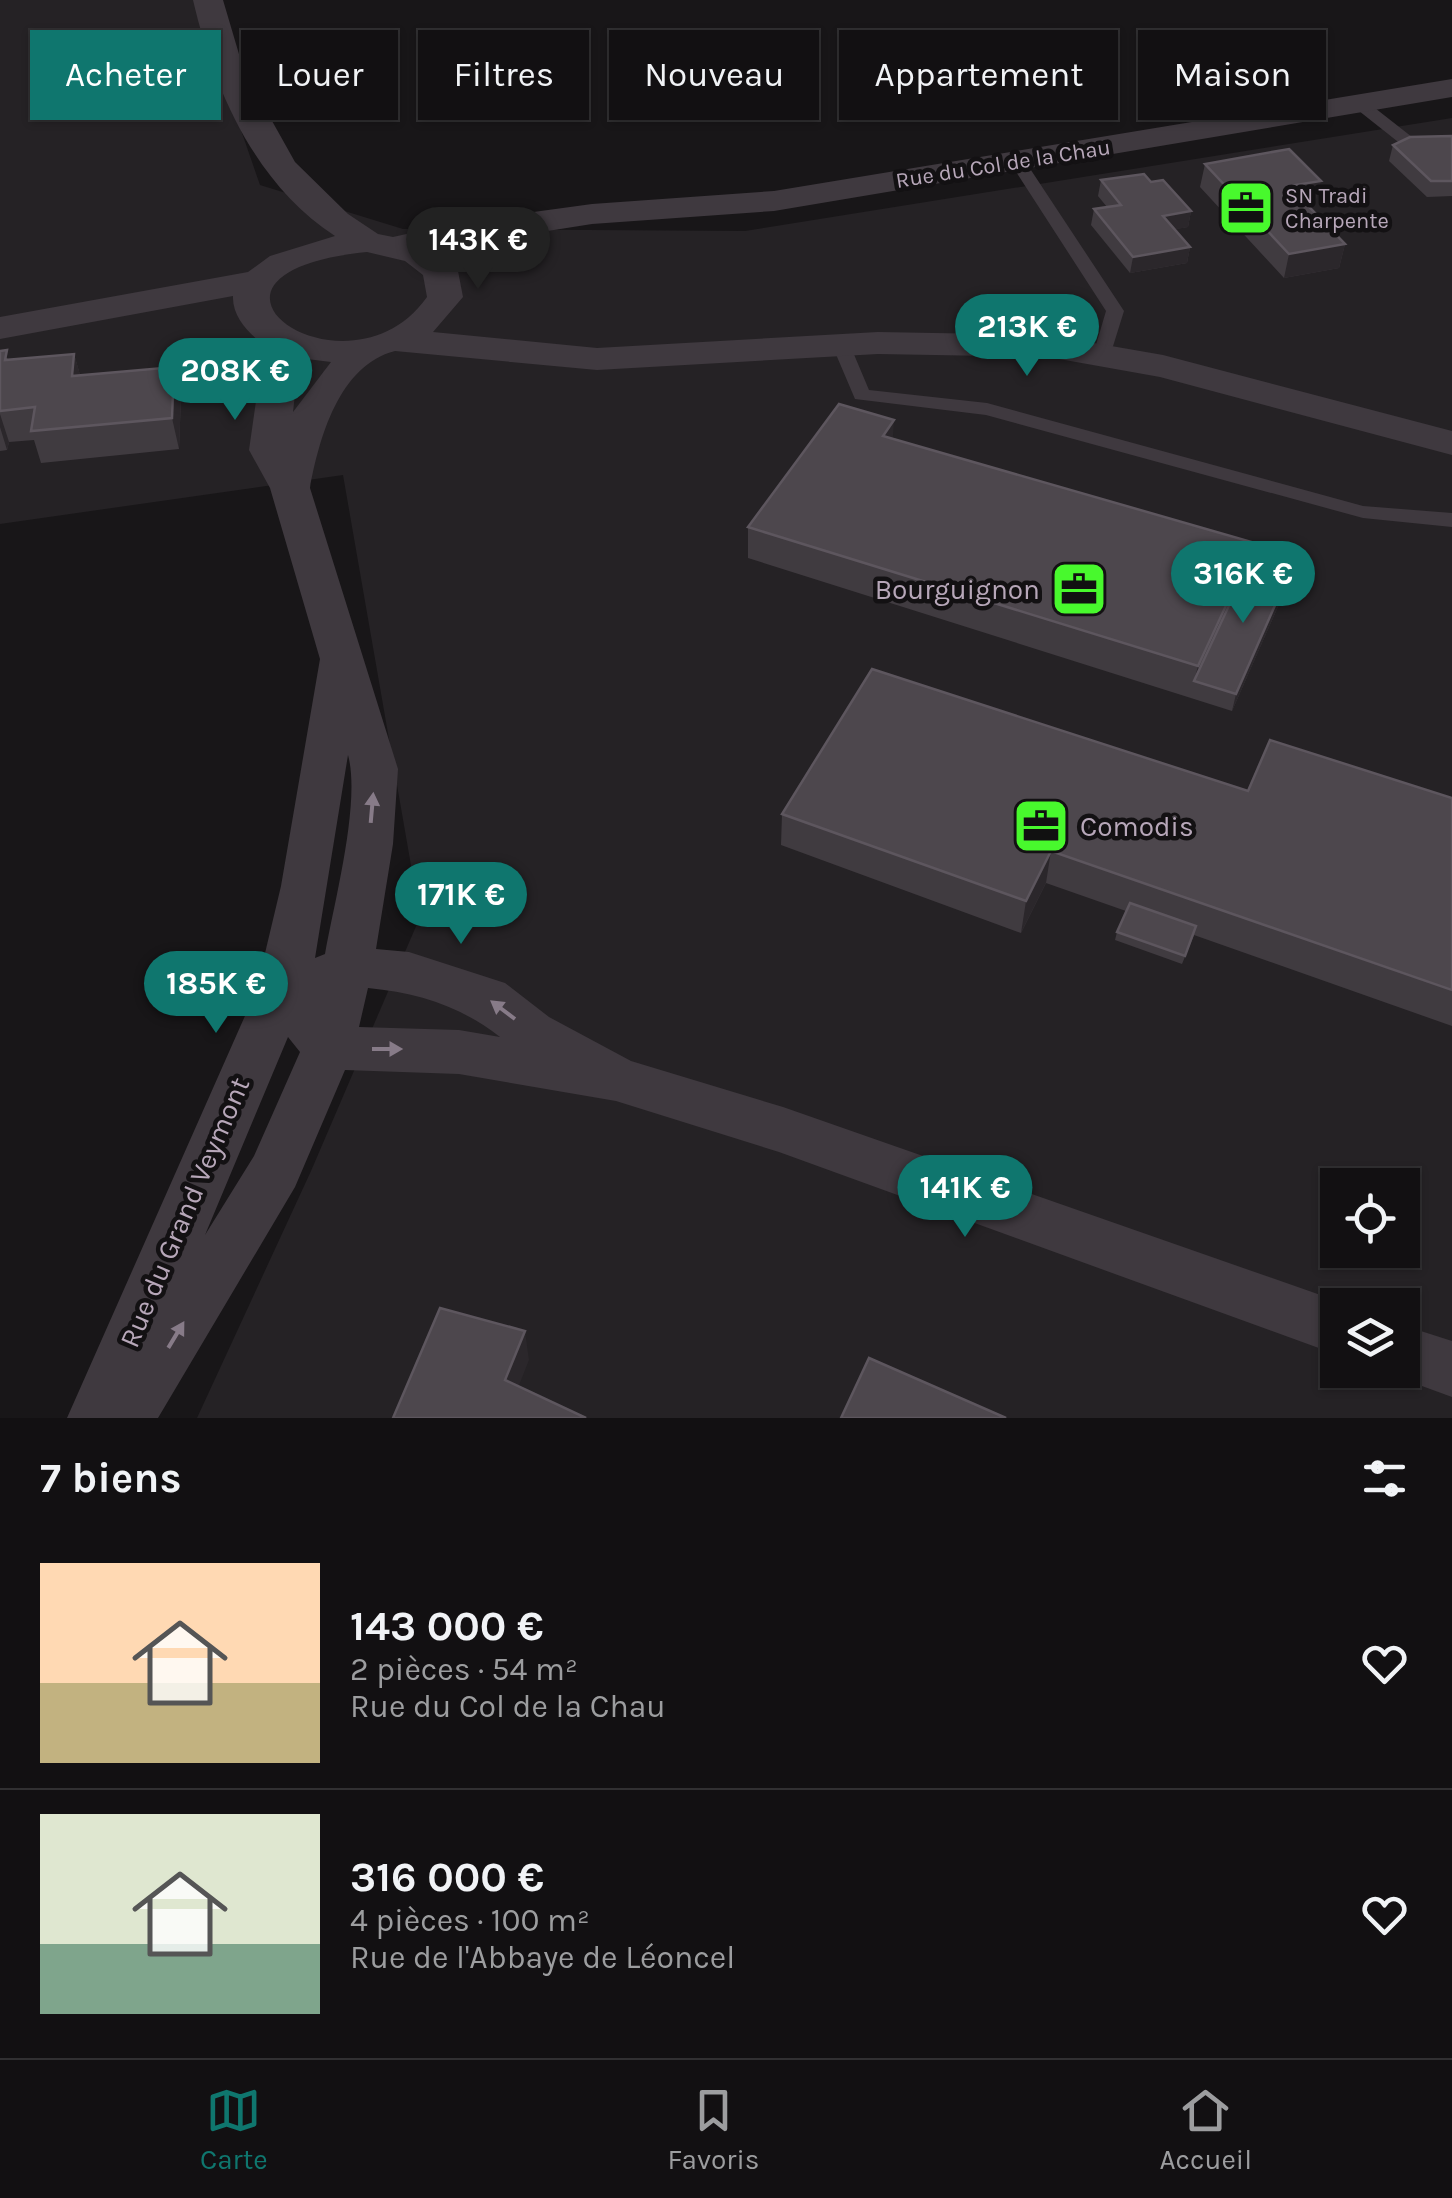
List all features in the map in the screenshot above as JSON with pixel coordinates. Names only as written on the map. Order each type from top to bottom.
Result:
[{"type":"street","points":[[208,0],[242,100],[283,170],[329,217],[384,244],[431,261],[446,289],[467,313],[525,342],[597,358]]},
{"type":"street","name":"Rue du Col de la Chau","points":[[78,318],[277,247],[384,244],[632,209],[774,201],[1452,88]]},
{"type":"street","name":"Rue du Grand Veymont","points":[[125,1418],[275,1170],[328,1048],[348,966],[369,844],[375,770],[290,488],[268,450],[273,333],[252,304],[277,247],[283,170]]},
{"type":"street","name":"Rue du Col de la Chau","points":[[381,344],[429,321],[446,289],[506,238],[552,220]]},
{"type":"street","points":[[0,328],[78,318],[143,316],[273,333],[338,350],[381,344],[597,358],[841,346],[1048,346],[1163,366],[1452,442]]},
{"type":"street","name":"Rue du Grand Veymont","points":[[290,488],[298,441],[310,407],[381,344]]},
{"type":"street","name":"Rue du Grand Veymont","points":[[97,1418],[282,991],[306,886],[340,653]]},
{"type":"street","points":[[616,1079],[531,1032],[487,998],[408,972],[348,966],[282,991],[328,1048],[459,1052],[616,1079],[783,1130],[1320,1322]]},
{"type":"street","points":[[1420,1358],[1452,1369]]},
{"type":"lane","points":[[1360,104],[1408,142],[1452,141]]},
{"type":"lane","points":[[1017,161],[1116,311],[1102,355]]},
{"type":"lane","points":[[841,346],[862,395],[987,409],[1363,512],[1452,520]]},
{"type":"shaded area","points":[[0,0],[196,0],[206,30],[30,30],[30,120],[221,120],[221,72],[260,185],[403,229],[745,231],[1452,118],[1452,1418],[197,1418],[311,1171],[420,917],[343,475],[0,524]]},
{"type":"building","points":[[1452,136],[1452,181],[1431,181],[1393,145],[1410,137]]},
{"type":"building","points":[[1289,149],[1321,181],[1289,186],[1345,244],[1289,254],[1205,164]]},
{"type":"building","points":[[1144,174],[1151,182],[1163,180],[1191,211],[1163,216],[1190,247],[1133,257],[1094,209],[1121,205],[1101,180]]},
{"type":"building","points":[[7,350],[5,360],[74,354],[72,376],[174,367],[172,418],[31,431],[35,407],[0,411],[0,351]]},
{"type":"building","points":[[839,404],[894,420],[883,436],[1255,543],[1198,666],[748,527]]},
{"type":"building","points":[[1251,558],[1291,569],[1236,694],[1194,681]]},
{"type":"building","points":[[872,669],[1248,791],[1270,740],[1452,798],[1452,990],[1051,851],[1026,901],[782,814]]},
{"type":"building","points":[[1130,903],[1196,926],[1185,956],[1117,932]]},
{"type":"building","points":[[440,1308],[525,1331],[505,1380],[586,1418],[393,1418]]},
{"type":"building","points":[[869,1358],[1006,1418],[841,1418]]},
{"type":"place","name":"SN Tradi Charpente","points":[[1246,208]]},
{"type":"place","name":"Bourguignon","points":[[1079,589]]},
{"type":"place","name":"Comodis","points":[[1041,826]]}]
